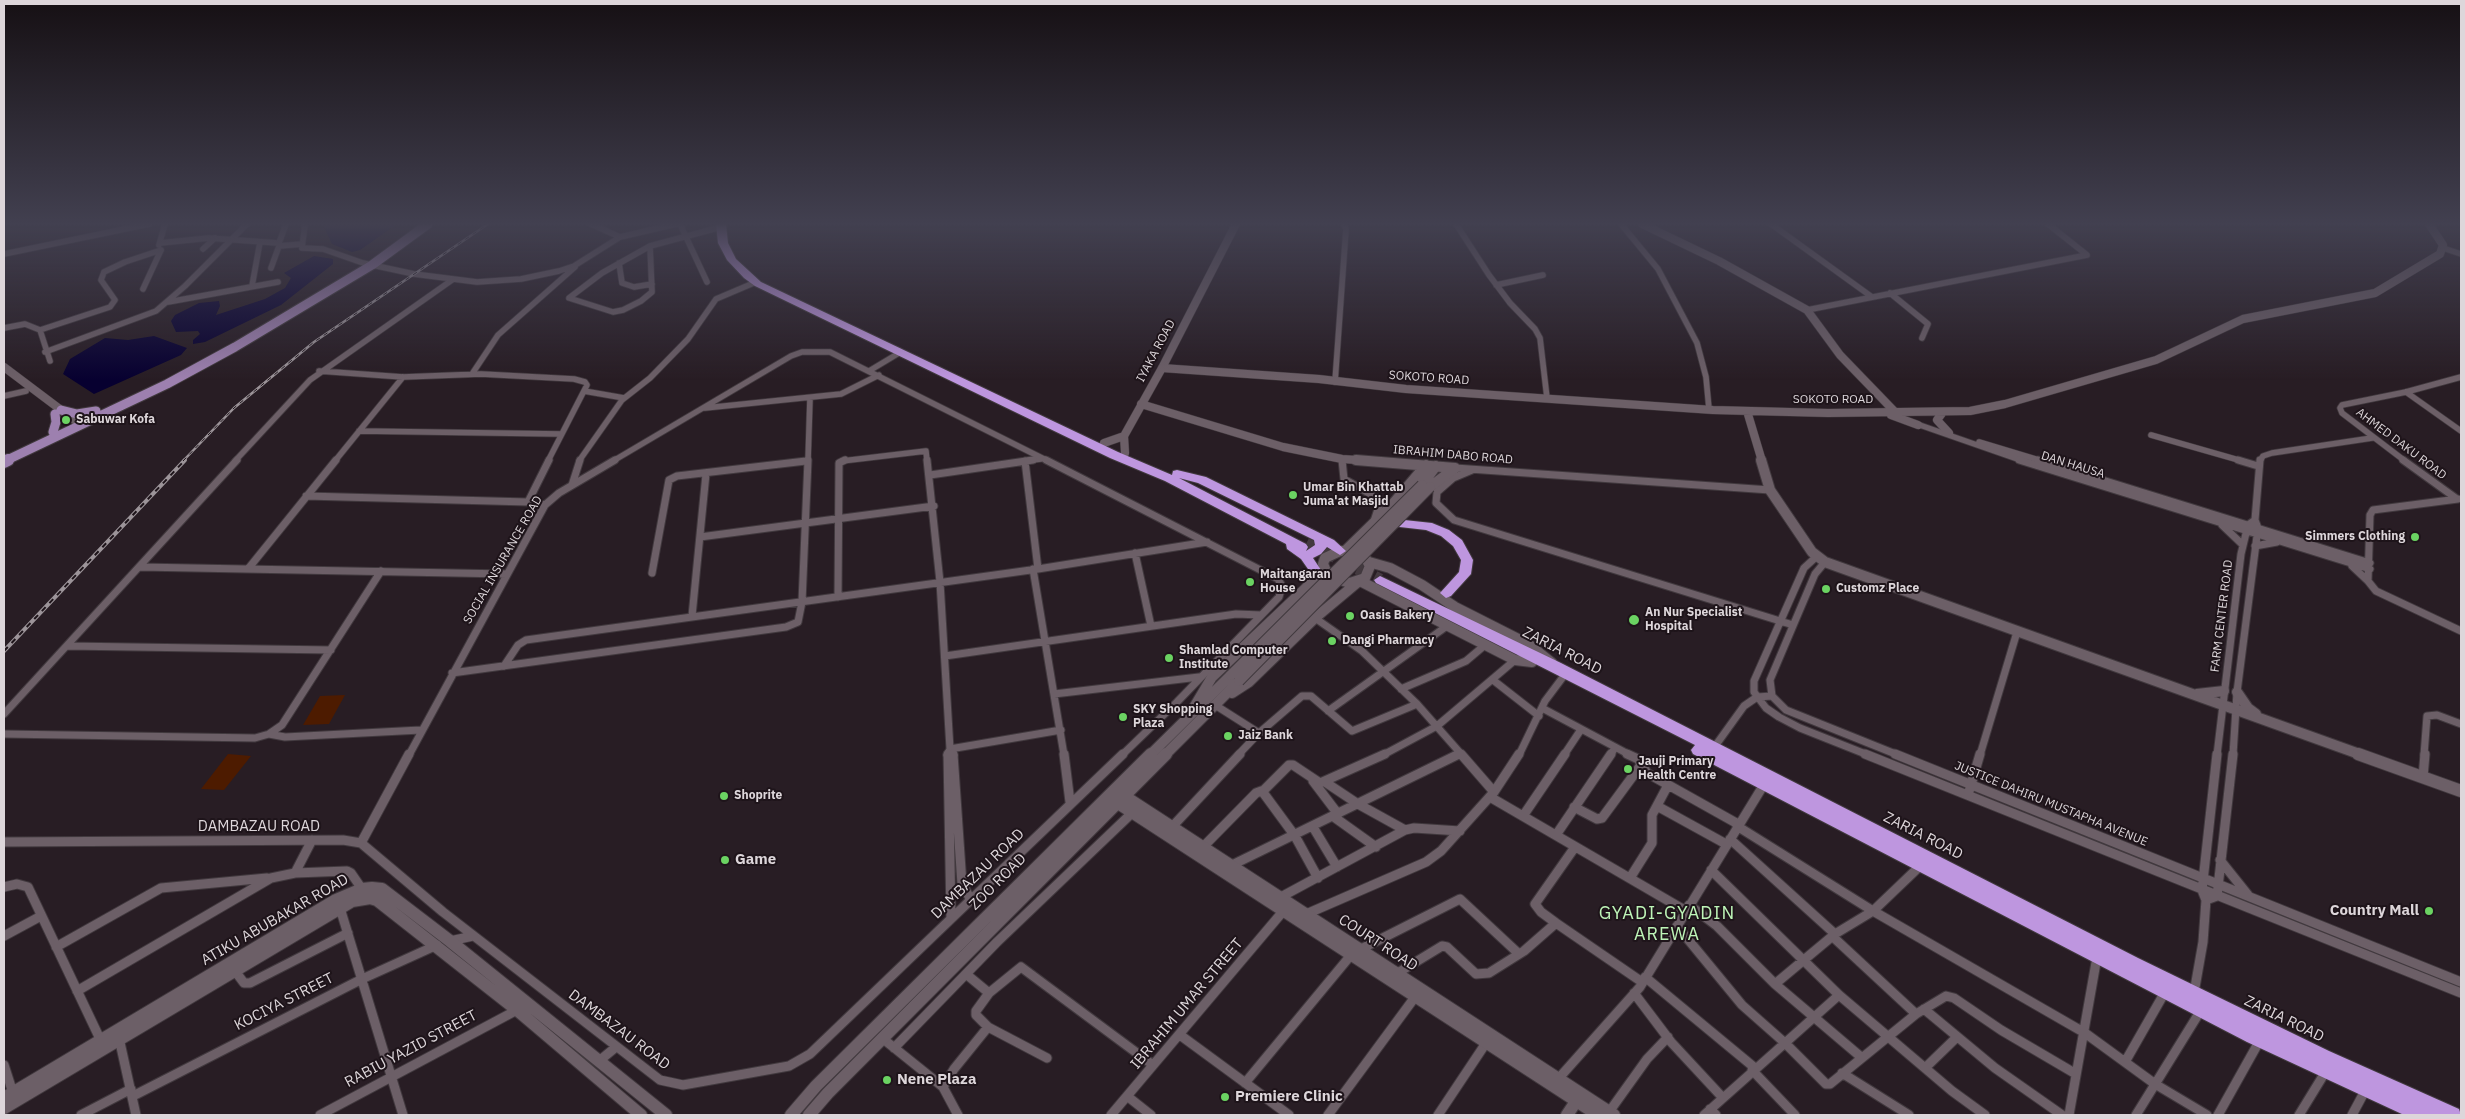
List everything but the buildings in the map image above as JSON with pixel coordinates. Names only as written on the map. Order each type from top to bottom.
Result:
[{"type":"highway","points":[[750,276],[756,282],[899,353],[1114,455],[1173,476],[1202,480],[1343,550]]},
{"type":"highway","points":[[755,276],[1173,476],[1181,489],[1284,542],[1318,551],[1321,546],[1320,539]]},
{"type":"highway","points":[[1394,523],[1428,526],[1446,533],[1458,543],[1467,560],[1465,574],[1446,593]]},
{"type":"highway","points":[[1305,548],[1321,573]]},
{"type":"highway","name":"ZARIA ROAD","points":[[2423,1115],[2260,1040],[2165,992],[1763,786],[1560,672],[1426,598],[1378,582],[1532,662],[1560,672],[2323,1057],[2453,1115]]},
{"type":"main road","points":[[4,462],[265,328],[348,276]]},
{"type":"main road","points":[[4,455],[53,432],[74,425],[96,411],[135,396]]},
{"type":"main road","points":[[53,432],[58,412],[77,414],[96,411]]},
{"type":"street","points":[[4,328],[25,324],[40,330],[110,307],[115,300],[101,280],[102,276]]},
{"type":"street","points":[[144,289],[150,276]]},
{"type":"street","points":[[45,352],[141,318],[168,302],[195,276]]},
{"type":"street","points":[[252,286],[254,276]]},
{"type":"street","points":[[432,276],[452,280],[499,281],[534,276]]},
{"type":"street","points":[[472,374],[498,335],[566,276]]},
{"type":"street","points":[[600,276],[569,298],[619,312],[652,292],[652,276]]},
{"type":"street","points":[[621,276],[622,282],[634,287],[652,284]]},
{"type":"street","points":[[704,276],[707,282]]},
{"type":"street","name":"IYAKA ROAD","points":[[1124,436],[1162,368],[1209,276]]},
{"type":"street","points":[[1335,382],[1343,276]]},
{"type":"street","points":[[1490,276],[1535,329],[1540,338],[1547,398]]},
{"type":"street","points":[[1496,285],[1537,276]]},
{"type":"street","points":[[1662,276],[1697,343],[1706,377],[1711,409],[1737,418]]},
{"type":"street","points":[[1748,276],[1807,310],[1840,355],[1889,403],[1896,413]]},
{"type":"street","points":[[1843,276],[1872,297]]},
{"type":"street","points":[[1807,310],[1977,276]]},
{"type":"street","name":"SOKOTO ROAD","points":[[1162,368],[1406,389],[1711,409],[1749,416],[1770,412],[1896,413],[1970,411],[2006,404],[2156,360],[2252,317],[2368,296],[2405,276]]},
{"type":"street","points":[[4,714],[140,567],[244,450],[319,371],[452,280]]},
{"type":"street","points":[[168,302],[278,282]]},
{"type":"street","points":[[572,485],[576,468],[582,455],[624,398],[650,378],[688,339],[716,299],[756,282]]},
{"type":"street","points":[[1890,293],[1928,324],[1922,338]]},
{"type":"street","points":[[40,330],[45,352],[50,361]]},
{"type":"street","name":"SOCIAL INSURANCE ROAD","points":[[361,843],[452,673],[545,505],[551,498],[790,356],[809,350],[830,352],[869,371]]},
{"type":"street","points":[[869,371],[899,353]]},
{"type":"street","points":[[4,367],[74,425]]},
{"type":"street","points":[[319,371],[403,377],[472,374],[574,379],[585,382],[584,391],[528,502]]},
{"type":"street","points":[[869,371],[1207,542]]},
{"type":"street","points":[[4,375],[58,412]]},
{"type":"street","points":[[702,408],[810,398],[850,391],[879,375]]},
{"type":"street","points":[[248,569],[403,377]]},
{"type":"street","name":"AHMED DAKU ROAD","points":[[2459,499],[2372,438],[2342,413],[2340,408],[2342,405],[2406,392],[2461,377]]},
{"type":"street","points":[[4,396],[26,391]]},
{"type":"street","points":[[584,391],[624,398]]},
{"type":"street","points":[[2406,392],[2461,431]]},
{"type":"street","points":[[452,673],[786,627],[798,622],[802,602],[806,461],[810,398]]},
{"type":"street","points":[[1889,403],[1907,412]]},
{"type":"street","name":"IBRAHIM DABO ROAD","points":[[1141,404],[1283,447],[1342,459],[1472,470],[1770,490]]},
{"type":"street","name":"DAN HAUSA","points":[[1907,412],[1923,422],[1949,433],[2247,528]]},
{"type":"street","points":[[1942,412],[1937,420],[1949,433]]},
{"type":"street","points":[[1883,413],[1918,425]]},
{"type":"street","name":"DAN HAUSA","points":[[1896,413],[1918,425],[1990,451],[2216,521],[2247,528]]},
{"type":"street","points":[[1749,416],[1770,490],[1821,560],[2461,791]]},
{"type":"street","points":[[359,431],[561,434]]},
{"type":"street","points":[[2151,435],[2258,466]]},
{"type":"street","points":[[1104,443],[1124,436],[1126,453]]},
{"type":"street","points":[[2217,896],[2238,710],[2238,692],[2258,531],[2255,520],[2258,466],[2263,456],[2272,453],[2372,438]]},
{"type":"street","points":[[838,596],[838,466],[841,461],[926,451],[934,506],[950,749],[947,756],[951,919]]},
{"type":"street","points":[[930,475],[1042,459]]},
{"type":"street","points":[[1342,459],[1344,479],[1353,486],[1381,500],[1373,524]]},
{"type":"street","points":[[652,573],[668,483],[677,476],[806,461]]},
{"type":"street","points":[[1025,461],[1035,569],[1045,642],[1061,730],[1070,802]]},
{"type":"street","points":[[1235,678],[1394,523],[1426,486],[1431,466]]},
{"type":"street","points":[[1188,717],[1212,677],[1321,573],[1326,558],[1343,550],[1373,524],[1431,466]]},
{"type":"street","points":[[809,1115],[882,1038],[1218,702],[1235,678],[1426,486],[1455,468]]},
{"type":"street","points":[[1472,470],[1453,478],[1437,492],[1436,503],[1440,510],[1454,520],[1793,625]]},
{"type":"street","points":[[692,616],[706,474]]},
{"type":"street","points":[[306,496],[528,502],[545,505]]},
{"type":"street","points":[[2368,581],[2370,566],[2370,515],[2373,510],[2459,499]]},
{"type":"street","points":[[700,537],[934,506]]},
{"type":"street","points":[[2255,520],[2247,528],[2370,566]]},
{"type":"street","points":[[2216,521],[2234,534],[2243,545]]},
{"type":"street","name":"FARM CENTER ROAD","points":[[2202,890],[2222,705],[2243,545],[2247,528]]},
{"type":"street","points":[[2258,531],[2280,541],[2346,562],[2370,566]]},
{"type":"street","points":[[2256,546],[2280,541]]},
{"type":"street","points":[[504,666],[518,645],[526,640],[1035,569],[1207,542]]},
{"type":"street","name":"DAMBAZAU ROAD","points":[[4,842],[343,840],[361,843],[474,936],[660,1080],[683,1085],[789,1066],[810,1054],[971,900],[1070,802],[1177,702],[1199,677],[1279,597],[1282,586],[1278,579],[1207,542]]},
{"type":"street","points":[[1304,915],[1426,862],[1441,851],[1492,794],[1512,768],[1560,672],[1528,644],[1455,608],[1414,581],[1383,566],[1369,562],[1358,553],[1343,550]]},
{"type":"street","points":[[1135,553],[1151,626]]},
{"type":"street","points":[[1821,560],[1804,568],[1754,681],[1757,697],[1766,708],[1800,728],[2461,993]]},
{"type":"street","points":[[1713,749],[1735,716],[1757,697],[1772,696],[1770,680],[1821,560]]},
{"type":"street","points":[[1218,702],[1249,682],[1315,618],[1368,574],[1369,562]]},
{"type":"street","points":[[2346,562],[2368,581],[2369,585],[2376,591],[2461,632]]},
{"type":"street","points":[[140,567],[507,574]]},
{"type":"street","points":[[4,734],[255,738],[269,734],[282,725],[381,571]]},
{"type":"street","points":[[1321,573],[1342,582],[1359,581],[1515,660],[1532,662]]},
{"type":"street","points":[[944,656],[1236,614],[1261,615]]},
{"type":"street","points":[[1315,618],[1362,651],[1384,672],[1437,726],[1492,794],[1523,816],[1717,926],[1775,984],[1861,1057]]},
{"type":"street","points":[[1328,711],[1447,626]]},
{"type":"street","points":[[1968,795],[2017,632]]},
{"type":"street","points":[[1401,689],[1466,661],[1485,645]]},
{"type":"street","points":[[67,646],[331,650]]},
{"type":"street","points":[[1202,848],[1256,793],[1262,791],[1290,765],[1320,783],[1404,746],[1437,726],[1515,660]]},
{"type":"street","points":[[1054,694],[1199,677]]},
{"type":"street","name":"ZOO ROAD","points":[[791,1115],[816,1086],[1188,717],[1235,678]]},
{"type":"street","points":[[1493,680],[1540,712],[1638,759],[1646,773],[1738,825],[1873,911],[2084,1033],[2155,1084],[2207,1115]]},
{"type":"street","points":[[2189,694],[2207,694],[2224,691]]},
{"type":"street","points":[[2238,692],[2253,712],[2270,722]]},
{"type":"street","points":[[1171,828],[1259,733],[1305,695],[1311,696],[1352,732],[1416,704]]},
{"type":"street","name":"JUSTICE DAHIRU MUSTAPHA AVENUE","points":[[1772,696],[1778,704],[1791,712],[2461,982]]},
{"type":"street","points":[[1218,702],[1259,733]]},
{"type":"street","points":[[2423,778],[2427,716],[2437,715],[2461,724]]},
{"type":"street","points":[[269,734],[285,737],[421,730]]},
{"type":"street","points":[[950,749],[1061,730]]},
{"type":"street","points":[[1523,816],[1580,730]]},
{"type":"street","points":[[1556,835],[1614,748]]},
{"type":"street","points":[[950,749],[954,755],[962,884],[971,900]]},
{"type":"street","points":[[1230,866],[1336,816],[1459,754]]},
{"type":"street","points":[[1574,807],[1597,819],[1602,818],[1641,765]]},
{"type":"street","points":[[1312,778],[1336,816],[1376,847]]},
{"type":"street","points":[[1325,782],[1358,804],[1370,808],[1406,830]]},
{"type":"street","points":[[1630,878],[1652,843],[1652,815],[1668,786]]},
{"type":"street","points":[[1559,1078],[1644,980],[1763,786]]},
{"type":"street","points":[[1262,791],[1295,836],[1318,878]]},
{"type":"street","name":"COURT ROAD","points":[[1121,800],[1132,813],[1284,905],[1304,915],[1415,997],[1486,1043],[1607,1114]]},
{"type":"street","name":"COURT ROAD","points":[[1121,800],[1171,828],[1230,866],[1355,953],[1396,974],[1559,1078],[1580,1097]]},
{"type":"street","points":[[1657,806],[1728,841],[1920,1011],[1957,1037],[1995,1068],[2062,1115]]},
{"type":"street","points":[[894,1048],[997,942],[1132,813]]},
{"type":"street","points":[[1313,827],[1337,868]]},
{"type":"street","points":[[1284,905],[1318,878],[1406,830],[1414,828],[1460,831]]},
{"type":"street","points":[[295,873],[312,840]]},
{"type":"street","points":[[1575,846],[1535,901],[1536,908],[1690,1012],[1753,1069],[1795,1115]]},
{"type":"street","points":[[2220,860],[2236,884],[2252,898]]},
{"type":"street","points":[[1057,864],[1070,872]]},
{"type":"street","points":[[1775,984],[1802,959],[1834,935],[1873,911],[1920,866]]},
{"type":"street","points":[[1711,870],[1839,995],[1925,1068],[1985,1115]]},
{"type":"street","points":[[56,947],[161,888],[271,878],[295,873],[347,872],[351,873],[362,889]]},
{"type":"street","points":[[77,991],[271,878]]},
{"type":"street","points":[[4,887],[17,884],[26,885],[100,1041]]},
{"type":"street","name":"ATIKU ABUBAKAR ROAD","points":[[8,1096],[100,1041],[118,1036],[336,900],[362,889],[382,889],[450,940],[666,1115]]},
{"type":"street","points":[[2194,993],[2203,942],[2206,900],[2202,890]]},
{"type":"street","points":[[2206,900],[2217,896]]},
{"type":"street","points":[[4,1108],[118,1036],[235,971],[340,908],[362,898],[377,900],[516,1010],[641,1115]]},
{"type":"street","points":[[1245,1083],[1355,953],[1460,899],[1519,954]]},
{"type":"street","name":"IBRAHIM UMAR STREET","points":[[1112,1115],[1284,905]]},
{"type":"street","points":[[340,908],[403,1115]]},
{"type":"street","points":[[4,936],[41,916]]},
{"type":"street","points":[[1396,974],[1442,946],[1447,947],[1479,975],[1489,973],[1519,954],[1556,923]]},
{"type":"street","points":[[1677,926],[1735,997],[1826,1084],[1830,1084],[1920,1011],[1949,996],[2076,1074]]},
{"type":"street","points":[[235,971],[244,984],[250,983],[348,933]]},
{"type":"street","points":[[986,934],[997,942]]},
{"type":"street","name":"KOCIYA STREET","points":[[81,1115],[433,946],[450,940],[474,936]]},
{"type":"street","points":[[2069,1115],[2097,957]]},
{"type":"street","points":[[1047,1058],[1022,1043],[988,1027],[976,1015],[976,1011],[989,993],[1018,968],[1024,967],[1154,1065]]},
{"type":"street","points":[[966,974],[989,993]]},
{"type":"street","points":[[2125,1062],[2165,992]]},
{"type":"street","points":[[1634,993],[1668,1037],[1723,1098]]},
{"type":"street","points":[[1710,1113],[1753,1069],[1839,995]]},
{"type":"street","points":[[1328,1115],[1415,997]]},
{"type":"street","name":"RABIU YAZID STREET","points":[[320,1115],[516,1010]]},
{"type":"street","points":[[2136,1115],[2201,1010]]},
{"type":"street","points":[[942,1088],[954,1069],[988,1027]]},
{"type":"street","points":[[1180,1034],[1289,1115]]},
{"type":"street","points":[[118,1036],[136,1115]]},
{"type":"street","points":[[1607,1114],[1647,1059],[1668,1037]]},
{"type":"street","points":[[1925,1068],[1957,1037]]},
{"type":"street","points":[[882,1038],[942,1088],[954,1102],[958,1115]]},
{"type":"street","points":[[2218,1115],[2260,1040]]},
{"type":"street","points":[[1438,1115],[1486,1043]]},
{"type":"street","points":[[599,1061],[616,1047]]},
{"type":"street","points":[[4,1065],[8,1096]]},
{"type":"street","points":[[2299,1115],[2326,1070]]},
{"type":"street","points":[[1842,1073],[1909,1115]]},
{"type":"street","points":[[2352,1115],[2366,1089]]},
{"type":"street","points":[[1127,1096],[1151,1115]]},
{"type":"street","points":[[1567,1115],[1580,1097]]},
{"type":"shaded area","points":[[289,276],[318,276],[281,305],[205,342],[193,344],[193,340],[200,334],[198,331],[176,332],[171,321],[175,315],[199,303],[219,301],[220,306],[216,315],[265,299],[285,288],[291,278]]},
{"type":"shaded area","points":[[154,336],[187,348],[181,355],[94,394],[63,374],[70,359],[105,338],[128,340]]},
{"type":"shaded area","points":[[345,695],[329,724],[303,725],[320,696]]},
{"type":"shaded area","points":[[228,754],[251,756],[224,790],[201,789]]},
{"type":"tunnel","points":[[1307,542],[1380,580]]},
{"type":"railway","points":[[183,461],[234,408],[314,342],[411,276]]},
{"type":"railway","points":[[4,651],[185,460]]},
{"type":"place","name":"Sabuwar Kofa","points":[[66,420]]},
{"type":"place","name":"Umar Bin Khattab Juma'at Masjid","points":[[1293,495]]},
{"type":"place","name":"Simmers Clothing","points":[[2415,537]]},
{"type":"place","name":"Maitangaran House","points":[[1250,582]]},
{"type":"place","name":"Customz Place","points":[[1826,589]]},
{"type":"place","name":"Oasis Bakery","points":[[1350,616]]},
{"type":"place","name":"An Nur Specialist Hospital","points":[[1634,620]]},
{"type":"place","name":"Dangi Pharmacy","points":[[1332,641]]},
{"type":"place","name":"Shamlad Computer Institute","points":[[1169,658]]},
{"type":"place","name":"SKY Shopping Plaza","points":[[1123,717]]},
{"type":"place","name":"Jaiz Bank","points":[[1228,736]]},
{"type":"place","name":"Jauji Primary Health Centre","points":[[1628,769]]},
{"type":"place","name":"Shoprite","points":[[724,796]]},
{"type":"place","name":"Game","points":[[725,860]]},
{"type":"place","name":"Country Mall","points":[[2429,911]]},
{"type":"place","name":"Nene Plaza","points":[[887,1080]]},
{"type":"place","name":"Premiere Clinic","points":[[1225,1097]]},
{"type":"district","name":"GYADI-GYADIN AREWA","points":[[1667,924]]}]
